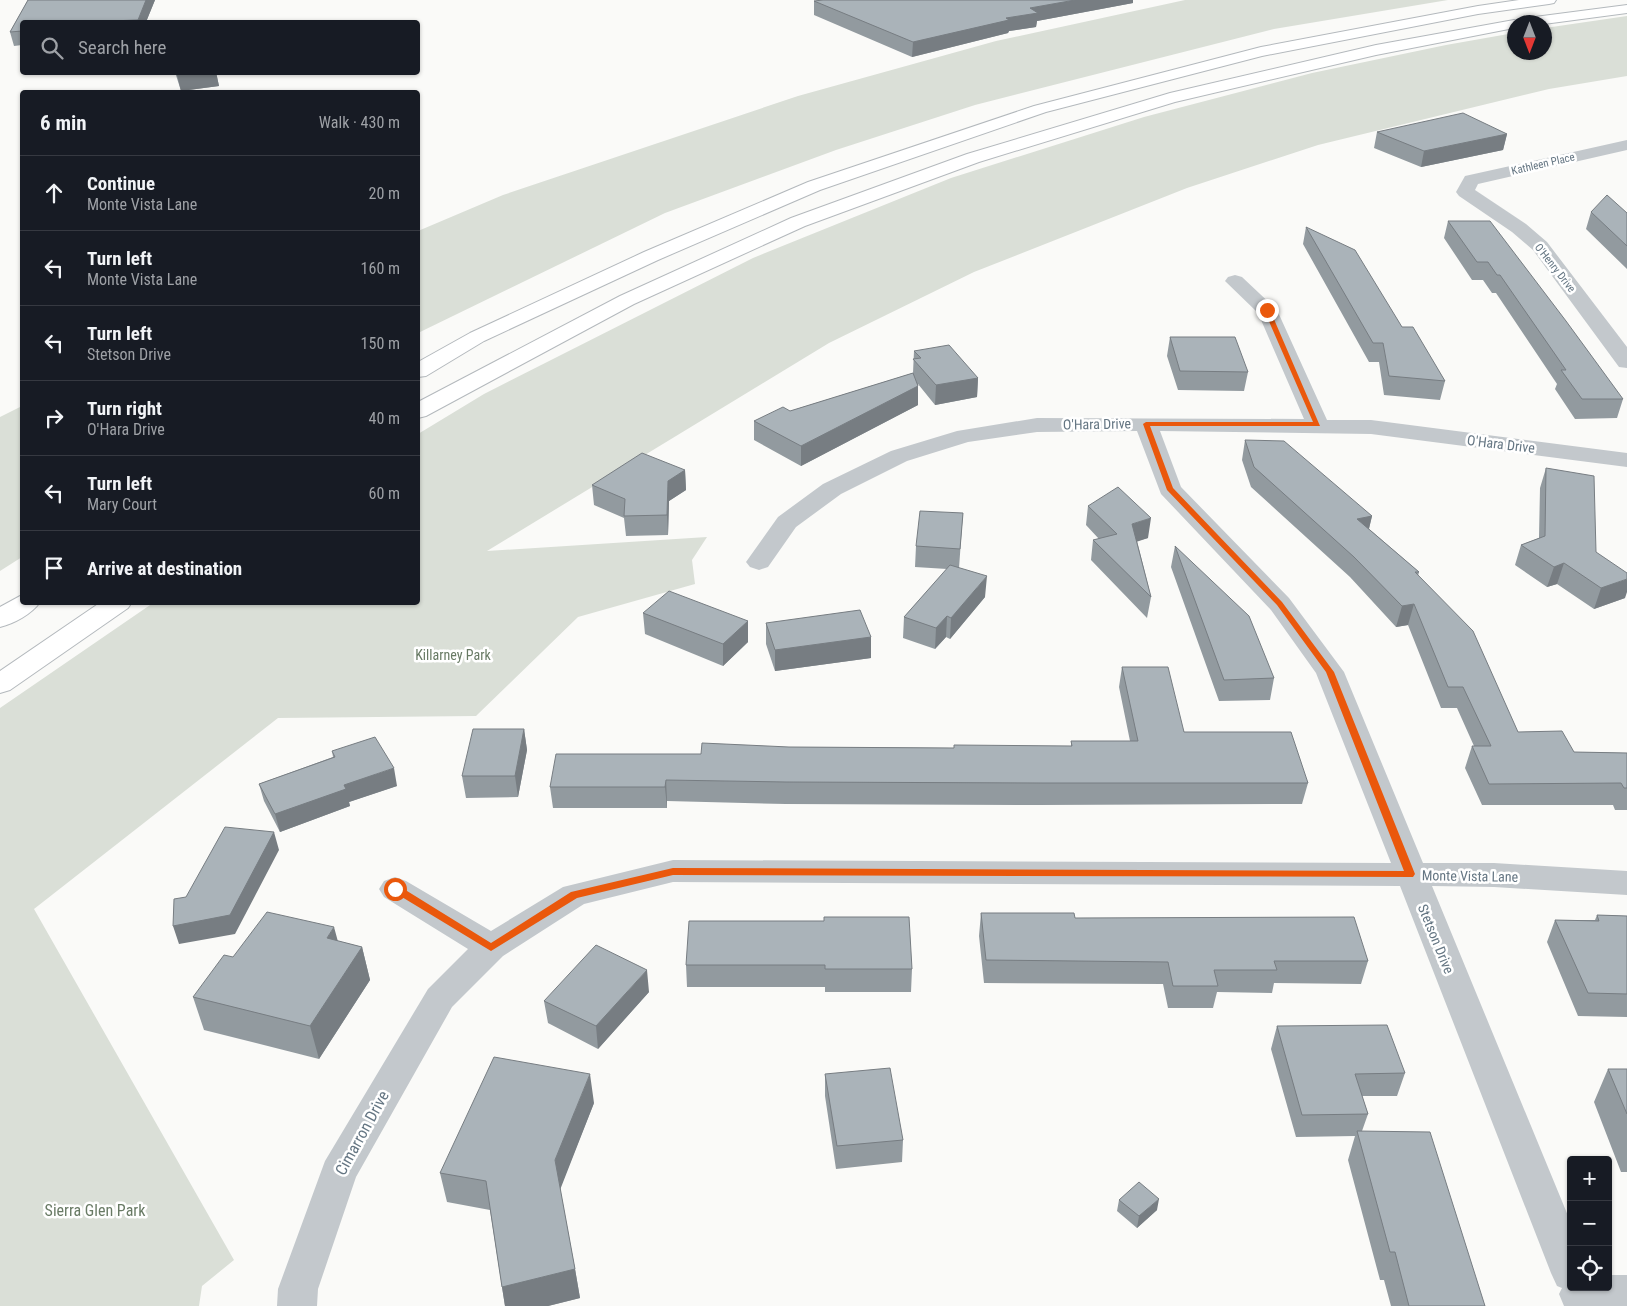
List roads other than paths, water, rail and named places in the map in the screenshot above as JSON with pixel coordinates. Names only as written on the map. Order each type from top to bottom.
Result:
[{"type":"highway","points":[[420,370],[486,333],[651,256],[814,186],[1040,109],[1261,52],[1478,10],[1549,0]]},
{"type":"highway","points":[[1552,19],[1627,9]]},
{"type":"highway","points":[[420,410],[627,300],[789,226],[973,158],[1170,98],[1376,50],[1507,25]]},
{"type":"highway","points":[[0,619],[21,605]]},
{"type":"highway","points":[[0,665],[97,605]]},
{"type":"highway","points":[[0,684],[115,605]]},
{"type":"street","name":"Kathleen Place","points":[[1465,192],[1471,180],[1627,145]]},
{"type":"street","name":"O'Henry Drive","points":[[1465,192],[1519,228],[1540,246],[1627,362]]},
{"type":"street","points":[[1235,281],[1267,310],[1318,424]]},
{"type":"street","name":"Stetson Drive","points":[[1146,424],[1170,488],[1280,604],[1330,672],[1567,1263]]},
{"type":"street","name":"O'Hara Drive","points":[[759,562],[787,522],[832,489],[899,456],[964,436],[1037,425],[1318,424],[1371,427],[1627,460]]},
{"type":"street","name":"Monte Vista Lane","points":[[440,998],[491,947],[574,895],[673,871],[1494,875],[1627,883]]},
{"type":"street","points":[[395,889],[491,947]]},
{"type":"street","name":"Cimarron Drive","points":[[297,1306],[298,1289],[338,1173],[440,998]]},
{"type":"street","points":[[1590,1291],[1627,1294]]},
{"type":"park label","name":"Killarney Park","points":[[453,655]]},
{"type":"park label","name":"Sierra Glen Park","points":[[95,1210]]}]
